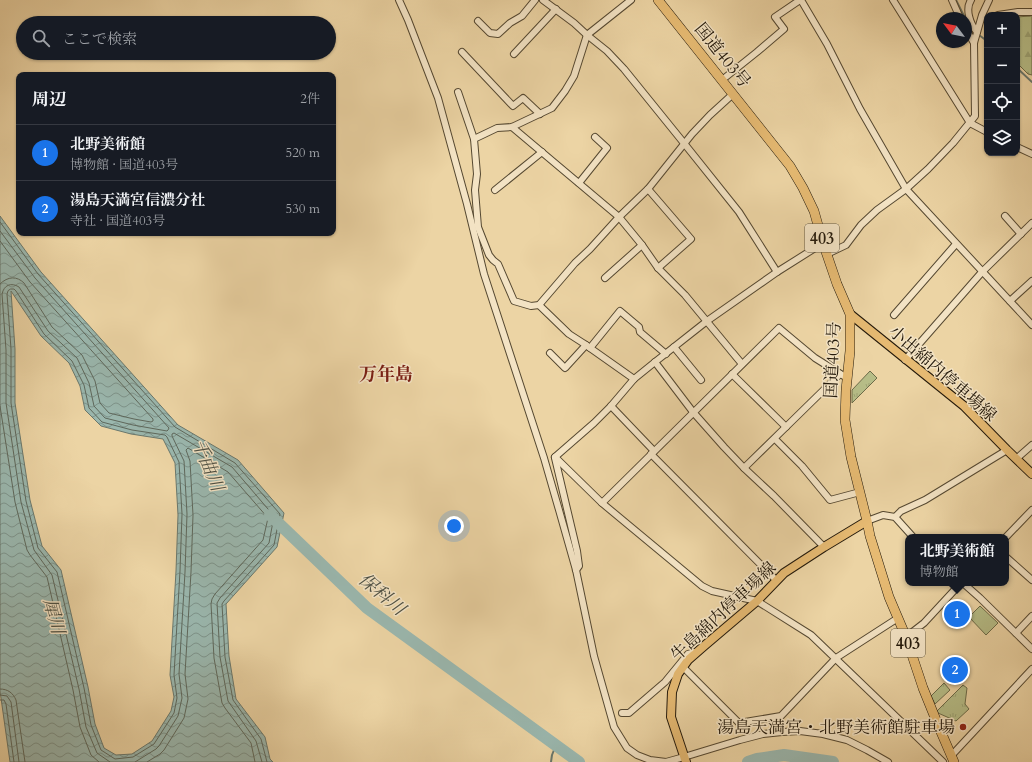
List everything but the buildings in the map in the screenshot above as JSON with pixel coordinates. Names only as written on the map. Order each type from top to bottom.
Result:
[{"type":"highway","name":"国道403号","points":[[658,0],[790,166],[814,211],[837,284],[850,314],[850,350],[844,376],[845,420],[851,457],[870,536],[889,597],[906,636],[923,688],[952,759]]},
{"type":"main road","name":"小出綿内停車場線","points":[[850,314],[905,360],[964,406],[1032,474]]},
{"type":"main road","name":"牛島綿内停車場線","points":[[685,760],[672,718],[672,692],[678,674],[688,660],[757,601],[784,573],[867,521]]},
{"type":"street","points":[[399,0],[438,98],[467,204],[475,227],[489,255],[498,264],[514,302],[531,306],[539,305],[575,262],[648,189],[684,144],[710,115],[733,94]]},
{"type":"street","points":[[478,21],[490,34],[498,34],[510,23],[522,16],[535,0]]},
{"type":"street","points":[[543,0],[574,23],[587,36],[607,51],[624,69],[739,212],[777,272]]},
{"type":"street","points":[[474,139],[497,128],[512,127],[552,108],[574,76],[587,36],[631,0]]},
{"type":"street","points":[[722,80],[784,29],[775,17],[801,0],[828,44],[860,109],[906,189],[1032,325]]},
{"type":"street","points":[[893,0],[970,123],[984,130]]},
{"type":"street","points":[[952,0],[957,12]]},
{"type":"street","points":[[971,0],[968,11],[977,32]]},
{"type":"street","points":[[985,12],[989,0]]},
{"type":"street","points":[[514,54],[556,9]]},
{"type":"street","points":[[1020,12],[1032,12]]},
{"type":"street","points":[[827,254],[846,245],[861,225],[877,210],[906,189],[953,143],[975,116],[974,42],[984,15]]},
{"type":"street","points":[[462,52],[513,106],[523,98],[540,114]]},
{"type":"street","points":[[458,92],[474,139],[477,174],[475,190],[475,227],[484,274],[544,458],[576,570],[594,656],[614,727],[627,748],[637,755],[650,760],[666,762],[685,760],[740,740],[763,734],[800,731],[823,734],[847,740],[888,762]]},
{"type":"street","points":[[512,127],[619,217],[642,245],[658,268],[685,295],[742,364]]},
{"type":"street","points":[[579,184],[608,148],[595,137]]},
{"type":"street","points":[[1020,148],[1032,154]]},
{"type":"street","points":[[495,190],[542,152]]},
{"type":"street","points":[[648,189],[691,239],[658,268]]},
{"type":"street","points":[[1005,216],[1021,234]]},
{"type":"street","points":[[905,360],[982,272],[1032,223]]},
{"type":"street","points":[[555,457],[594,423],[634,379],[655,362],[707,321],[777,272],[823,243]]},
{"type":"street","points":[[894,315],[956,244]]},
{"type":"street","points":[[605,278],[642,245]]},
{"type":"street","points":[[1010,301],[1032,281]]},
{"type":"street","points":[[539,305],[569,334],[634,379]]},
{"type":"street","points":[[550,353],[565,368],[588,346],[620,311],[639,327],[640,332],[666,354]]},
{"type":"street","points":[[602,503],[779,328],[815,358],[844,376],[786,427],[744,468]]},
{"type":"street","points":[[674,347],[701,380]]},
{"type":"street","points":[[655,362],[693,412],[744,468],[824,547]]},
{"type":"street","points":[[732,374],[786,427]]},
{"type":"street","points":[[611,406],[652,453],[776,580]]},
{"type":"street","points":[[774,439],[802,466],[830,500],[860,492]]},
{"type":"street","points":[[1016,459],[1032,444]]},
{"type":"street","points":[[895,517],[901,511],[925,500],[1007,450]]},
{"type":"street","points":[[555,457],[577,551],[579,566],[576,570]]},
{"type":"street","points":[[555,457],[602,503],[702,586],[712,591],[757,601],[811,635],[943,762]]},
{"type":"street","points":[[1009,534],[1032,510]]},
{"type":"street","points":[[867,521],[883,515],[895,517],[910,534]]},
{"type":"street","points":[[1009,560],[1032,580]]},
{"type":"street","points":[[906,636],[924,623],[959,586]]},
{"type":"street","points":[[965,586],[1032,649]]},
{"type":"street","points":[[1016,633],[1032,616]]},
{"type":"street","points":[[683,667],[739,723],[781,716],[836,658],[898,618]]},
{"type":"street","points":[[622,713],[629,713],[665,682],[688,654],[698,651]]},
{"type":"street","points":[[952,759],[1032,669]]},
{"type":"green space","points":[[1032,15],[1032,75],[1028,74],[1020,66],[1020,17]]},
{"type":"green space","points":[[870,371],[877,378],[852,403],[852,390]]},
{"type":"green space","points":[[980,606],[998,623],[986,635],[969,617]]},
{"type":"green space","points":[[944,683],[950,690],[935,704],[931,696]]},
{"type":"green space","points":[[963,685],[967,688],[965,704],[969,709],[956,721],[938,713],[937,711]]},
{"type":"water","points":[[0,216],[41,272],[178,425],[238,460],[284,513],[277,547],[226,604],[229,656],[236,699],[265,737],[270,759],[273,762],[10,762],[0,691]],"holes":[[[11,291],[41,336],[69,363],[80,386],[85,410],[101,426],[131,434],[163,439],[175,463],[178,515],[170,675],[174,697],[171,711],[152,741],[132,754],[116,755],[104,748],[95,724],[61,570],[42,546],[30,500],[15,403],[15,349]]]},
{"type":"waterway","points":[[956,0],[962,12]]},
{"type":"waterway","points":[[979,35],[984,39]]},
{"type":"waterway","points":[[1020,71],[1032,82]]},
{"type":"waterway","name":"保科川","points":[[270,515],[367,608],[579,762]]},
{"type":"waterway","points":[[551,762],[556,745]]},
{"type":"waterway","name":"保科川","points":[[748,762],[757,759],[784,755],[833,762]]},
{"type":"place","name":"北野美術館","points":[[957,614]]},
{"type":"place","name":"湯島天満宮信濃分社","points":[[955,670]]},
{"type":"place","name":"湯島天満宮・北野美術館駐車場","points":[[963,727]]},
{"type":"district","name":"万年島","points":[[386,374]]},
{"type":"water label","name":"千曲川","points":[[208,465]]},
{"type":"water label","name":"犀川","points":[[54,616]]}]
